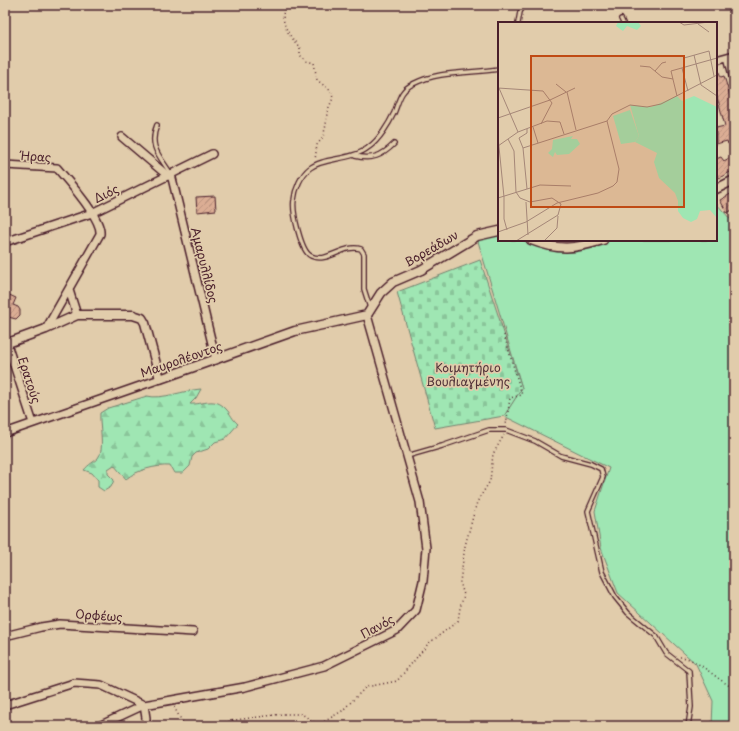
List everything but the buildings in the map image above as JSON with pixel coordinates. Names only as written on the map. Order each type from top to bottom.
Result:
[{"type":"street","points":[[717,60],[731,56],[734,79]]},
{"type":"street","points":[[122,137],[170,175]]},
{"type":"street","name":"Διός","points":[[5,242],[92,213],[212,154]]},
{"type":"street","name":"Ήρας","points":[[5,164],[58,168],[92,213],[100,228],[100,234],[46,329]]},
{"type":"street","name":"Αμαρυλλίδος","points":[[170,175],[216,360]]},
{"type":"street","points":[[717,188],[734,180]]},
{"type":"street","name":"Βορεάδων","points":[[369,311],[380,293],[393,282],[421,270],[477,236],[498,231]]},
{"type":"street","points":[[533,241],[551,248],[575,247],[599,241]]},
{"type":"street","points":[[69,290],[77,315]]},
{"type":"street","name":"Μαυρολέοντος","points":[[5,433],[295,332],[369,311]]},
{"type":"street","name":"Πανός","points":[[99,726],[123,713],[144,705],[245,686],[324,666],[397,630],[416,610],[423,581],[426,548],[420,502],[369,311]]},
{"type":"street","points":[[6,344],[46,329],[77,315],[133,315],[142,318],[145,323],[160,379]]},
{"type":"street","name":"Ερατούς","points":[[6,344],[33,423]]},
{"type":"street","name":"Ορφέως","points":[[5,636],[60,624],[193,632]]},
{"type":"street","points":[[5,705],[74,683],[102,686],[144,705],[146,718],[145,726]]},
{"type":"lane","points":[[518,22],[520,12],[524,5]]},
{"type":"lane","points":[[369,311],[364,289],[364,254],[361,249],[353,248],[321,258],[312,256],[303,246],[294,200],[297,187],[302,176],[310,168],[355,156],[369,147],[379,136],[394,114],[398,100],[406,87],[427,78],[443,74],[498,69]]},
{"type":"lane","points":[[157,125],[153,136],[154,145],[170,175]]},
{"type":"lane","points":[[355,156],[373,158],[382,154],[394,144]]},
{"type":"lane","points":[[407,456],[489,430],[506,430],[529,438],[561,456],[591,464],[601,469],[604,477],[588,511],[602,572],[615,597],[628,613],[656,636],[666,653],[689,671],[690,707],[688,726]]},
{"type":"path","points":[[285,5],[283,18],[284,25],[300,48],[300,55],[306,61],[314,63],[317,80],[331,91],[333,98],[327,112],[328,117],[323,136],[316,150],[315,166]]},
{"type":"path","points":[[504,335],[522,395],[510,398],[506,430]]},
{"type":"path","points":[[673,659],[689,657],[707,670],[712,671],[723,683],[734,688]]},
{"type":"path","points":[[170,700],[184,725],[190,726]]},
{"type":"green space","points":[[717,204],[731,220],[734,218],[734,726],[712,726],[713,701],[696,664],[618,593],[601,548],[595,511],[609,468],[504,416],[522,388],[477,238],[498,234],[498,241],[524,241],[551,250],[579,249],[602,241],[717,241]]},
{"type":"green space","name":"Κοιμητήριο Βουλιαγμένης","points":[[480,260],[522,388],[504,416],[435,428],[397,292]]},
{"type":"green space","points":[[201,389],[196,398],[190,404],[209,402],[218,403],[226,409],[238,424],[225,439],[215,442],[208,449],[196,453],[192,457],[190,466],[183,473],[174,473],[170,466],[159,466],[141,471],[126,479],[114,465],[108,469],[108,474],[114,480],[111,487],[104,491],[98,487],[98,480],[92,473],[84,470],[98,458],[100,454],[100,413],[108,408],[147,396],[159,397]]}]
